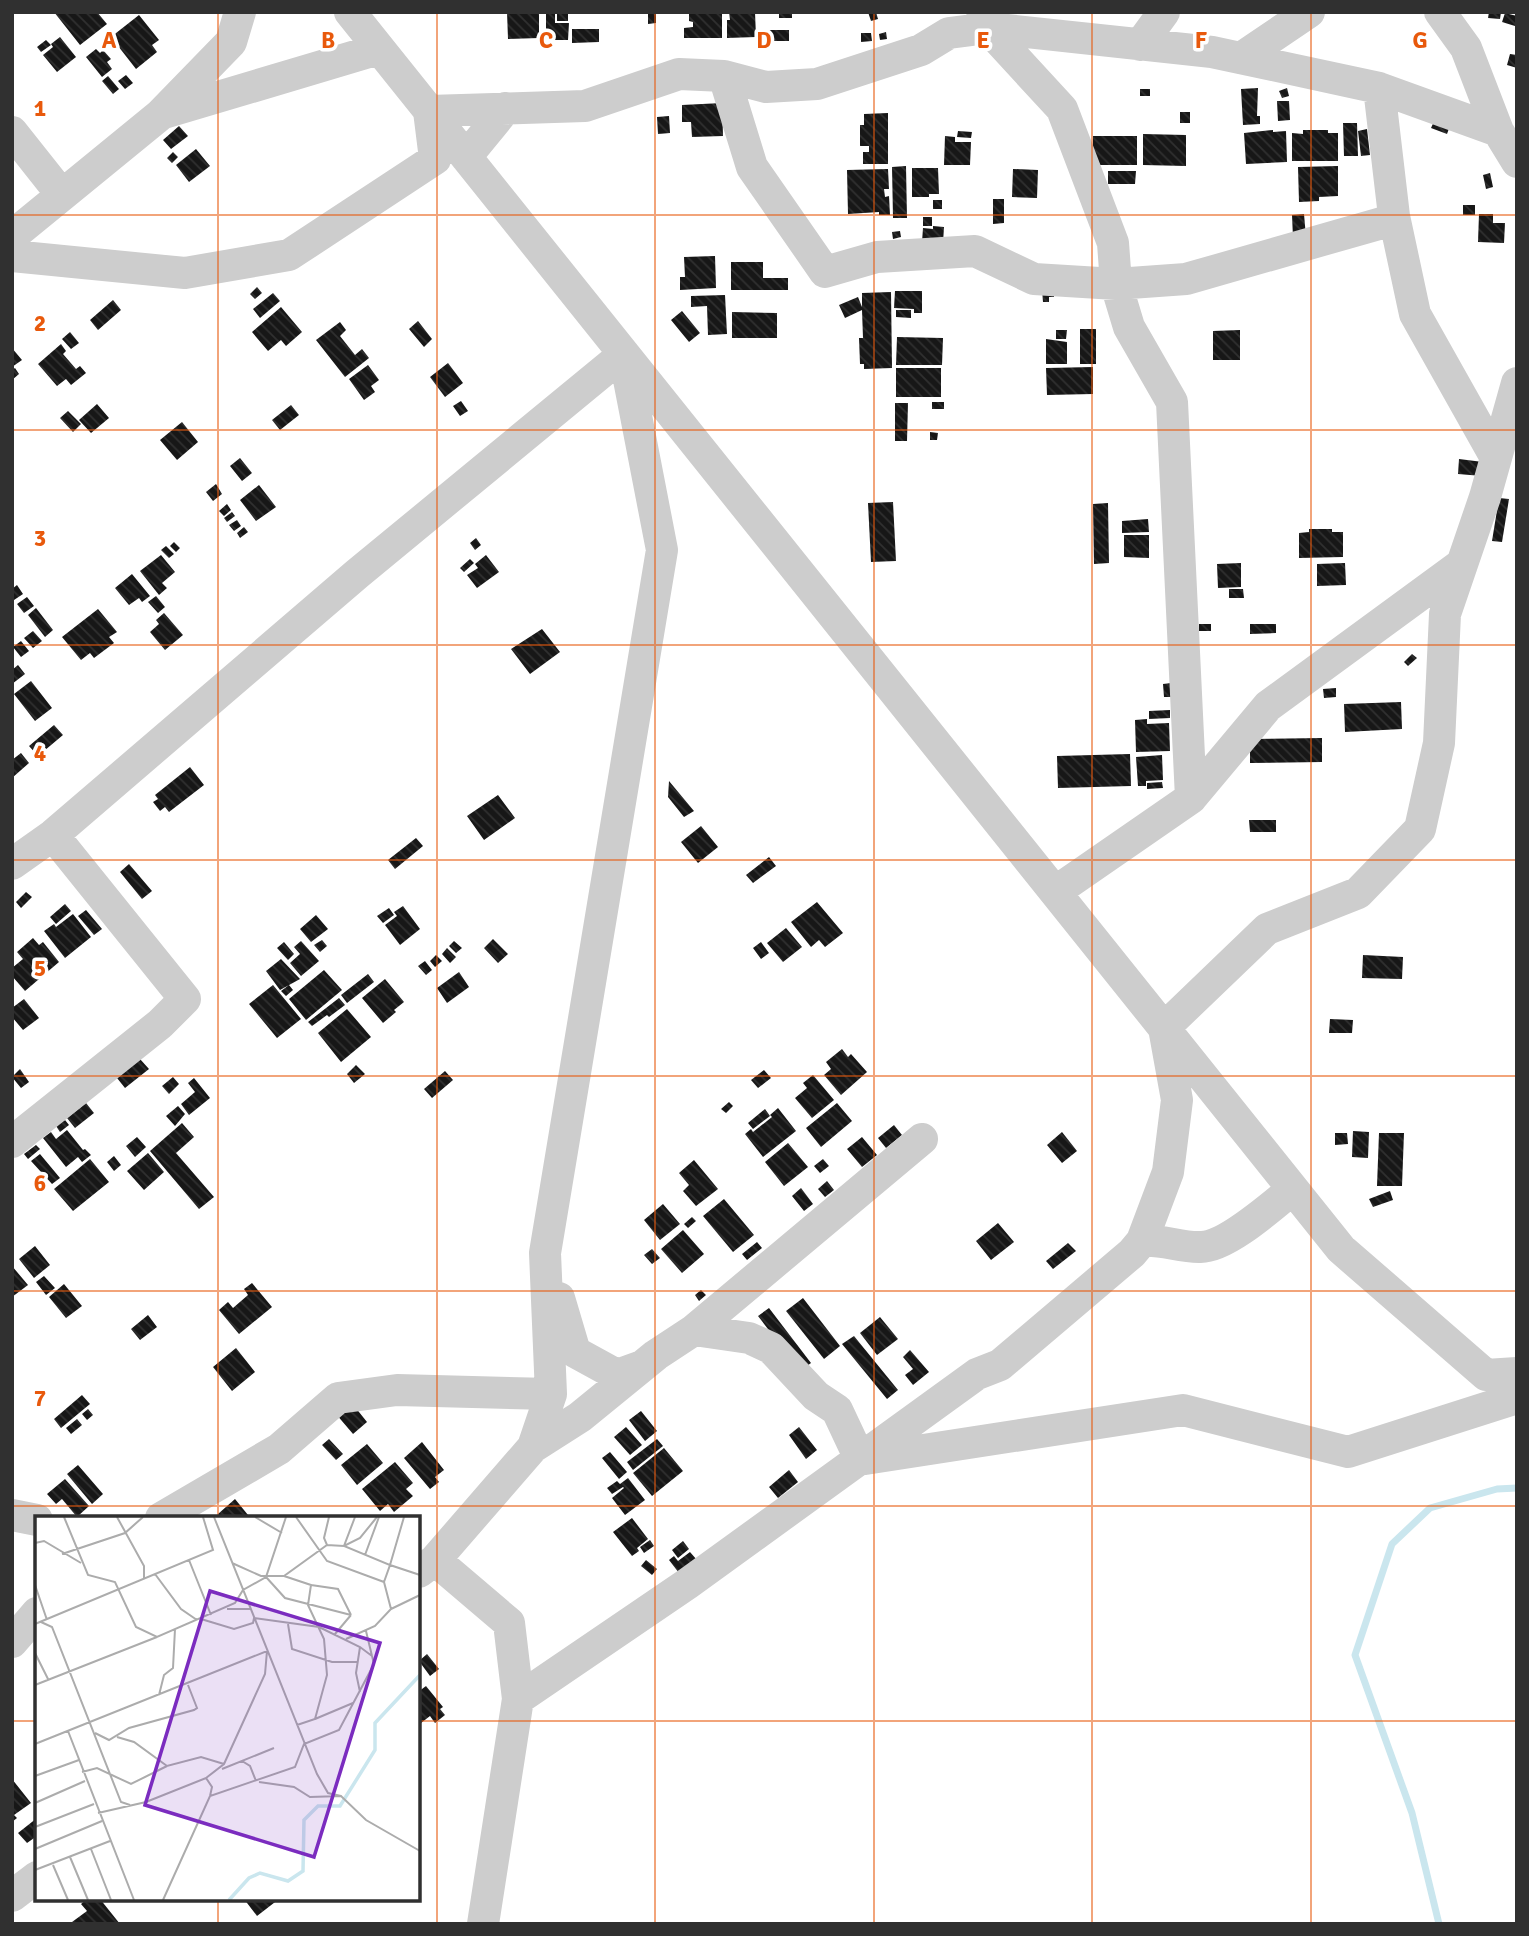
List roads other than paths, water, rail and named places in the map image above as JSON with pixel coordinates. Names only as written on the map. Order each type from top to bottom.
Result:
[{"type":"street","points":[[12,236],[160,115],[231,43],[240,12]]},
{"type":"street","points":[[350,12],[429,111],[450,158],[492,189],[1341,1249],[1486,1375],[1517,1374]]},
{"type":"street","points":[[1140,45],[1164,12]]},
{"type":"street","points":[[1241,58],[1309,12]]},
{"type":"street","points":[[1440,12],[1466,48],[1498,131],[1517,162]]},
{"type":"street","points":[[429,111],[585,106],[679,74],[724,76],[766,87],[817,84],[921,50],[948,33],[981,20],[1241,58],[1379,88],[1498,131]]},
{"type":"street","points":[[981,20],[1062,109],[1112,243],[1116,284],[1129,327],[1172,402],[1191,798]]},
{"type":"street","points":[[160,115],[379,49]]},
{"type":"street","points":[[724,76],[752,167],[825,272],[877,257],[975,251],[1034,279],[1116,284],[1186,279],[1382,223],[1394,216]]},
{"type":"street","points":[[1379,88],[1394,216],[1415,314],[1496,458]]},
{"type":"street","points":[[12,256],[185,273],[289,255],[450,158],[506,107]]},
{"type":"street","points":[[12,132],[62,195]]},
{"type":"street","points":[[12,864],[53,835],[357,574],[624,354]]},
{"type":"street","points":[[533,1447],[551,1394],[545,1253],[662,550],[624,354]]},
{"type":"street","points":[[1164,1028],[1267,929],[1358,893],[1420,829],[1438,743],[1445,614],[1496,458],[1517,383]]},
{"type":"street","points":[[1055,892],[1191,798],[1268,706],[1462,564]]},
{"type":"street","points":[[12,1142],[160,1024],[185,999],[53,835]]},
{"type":"street","points":[[518,1699],[687,1584],[977,1374],[1000,1365],[1132,1253],[1142,1241],[1168,1172],[1177,1100],[1164,1028]]},
{"type":"street","points":[[483,1924],[518,1699],[509,1623],[426,1566],[533,1447],[580,1417],[642,1366],[694,1330],[922,1139]]},
{"type":"street","points":[[1142,1241],[1156,1239],[1203,1248],[1240,1232],[1293,1189]]},
{"type":"street","points":[[545,1253],[575,1352],[617,1375],[642,1366]]},
{"type":"street","points":[[694,1330],[749,1338],[771,1348],[817,1396],[837,1410],[860,1460]]},
{"type":"street","points":[[164,1516],[279,1449],[338,1398],[397,1390],[551,1394]]},
{"type":"street","points":[[860,1460],[1183,1410],[1348,1452],[1517,1398]]},
{"type":"street","points":[[12,1515],[35,1520]]},
{"type":"street","points":[[12,1642],[35,1615]]},
{"type":"street","points":[[12,1896],[35,1879]]},
{"type":"waterway","points":[[1439,1924],[1412,1813],[1355,1655],[1392,1544],[1430,1508],[1497,1489],[1517,1488]]}]
